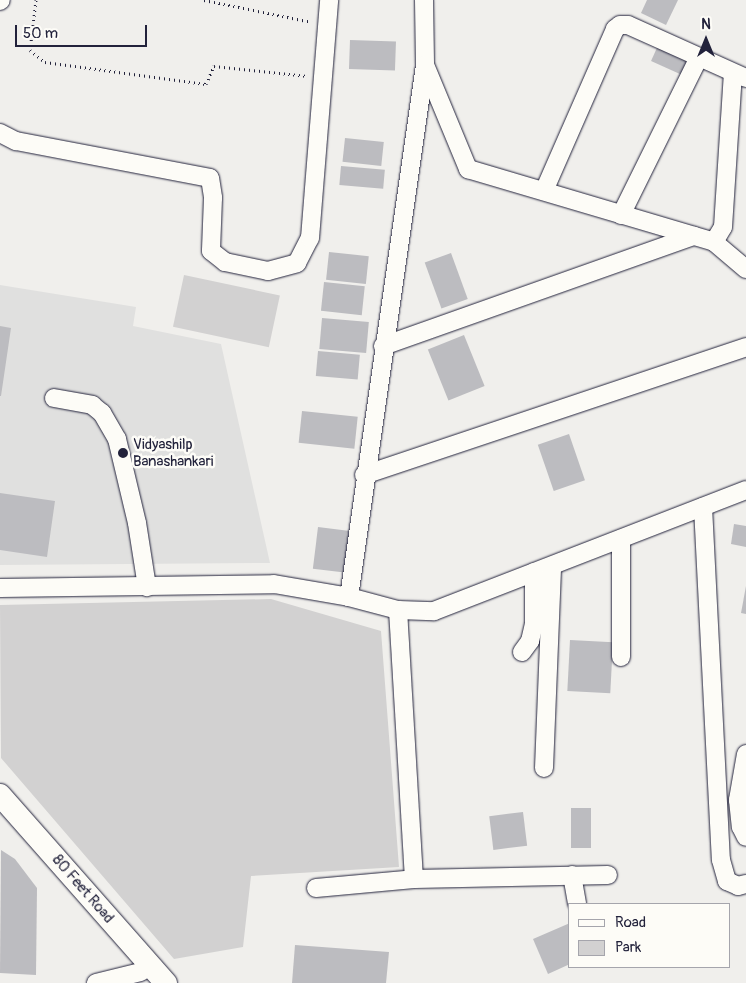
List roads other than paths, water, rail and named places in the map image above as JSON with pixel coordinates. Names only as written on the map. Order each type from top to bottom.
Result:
[{"type":"main road","name":"80 Feet Road","points":[[0,795],[166,983]]},
{"type":"main road","name":"80 Feet Road","points":[[0,813],[146,978]]},
{"type":"street","points":[[0,133],[16,141],[210,178],[213,198],[211,251],[225,262],[268,271],[298,263],[310,238],[329,0]]},
{"type":"street","points":[[349,597],[364,475],[425,65],[424,0]]},
{"type":"street","points":[[544,192],[615,29],[628,25],[740,75],[724,227],[714,242]]},
{"type":"street","points":[[622,214],[699,57]]},
{"type":"street","points":[[425,65],[468,169],[714,242],[746,269]]},
{"type":"street","points":[[383,346],[694,236]]},
{"type":"street","points":[[364,475],[746,347]]},
{"type":"street","points":[[54,398],[92,406],[102,413],[117,439],[137,524],[147,586]]},
{"type":"street","points":[[0,588],[274,584],[349,597],[398,610],[434,611],[746,490]]},
{"type":"street","points":[[703,507],[721,860],[727,881],[738,886],[746,884]]},
{"type":"street","points":[[621,539],[621,657]]},
{"type":"street","points":[[544,768],[552,566]]},
{"type":"street","points":[[522,652],[530,641],[534,624],[534,572]]},
{"type":"street","points":[[398,610],[414,879]]},
{"type":"street","points":[[746,754],[738,800],[741,827],[746,837]]},
{"type":"street","points":[[572,875],[577,903]]},
{"type":"street","points":[[316,888],[414,879],[608,875]]},
{"type":"street","points":[[96,983],[146,978]]},
{"type":"place","name":"Vidyashilp Banashankari","points":[[123,453]]}]
